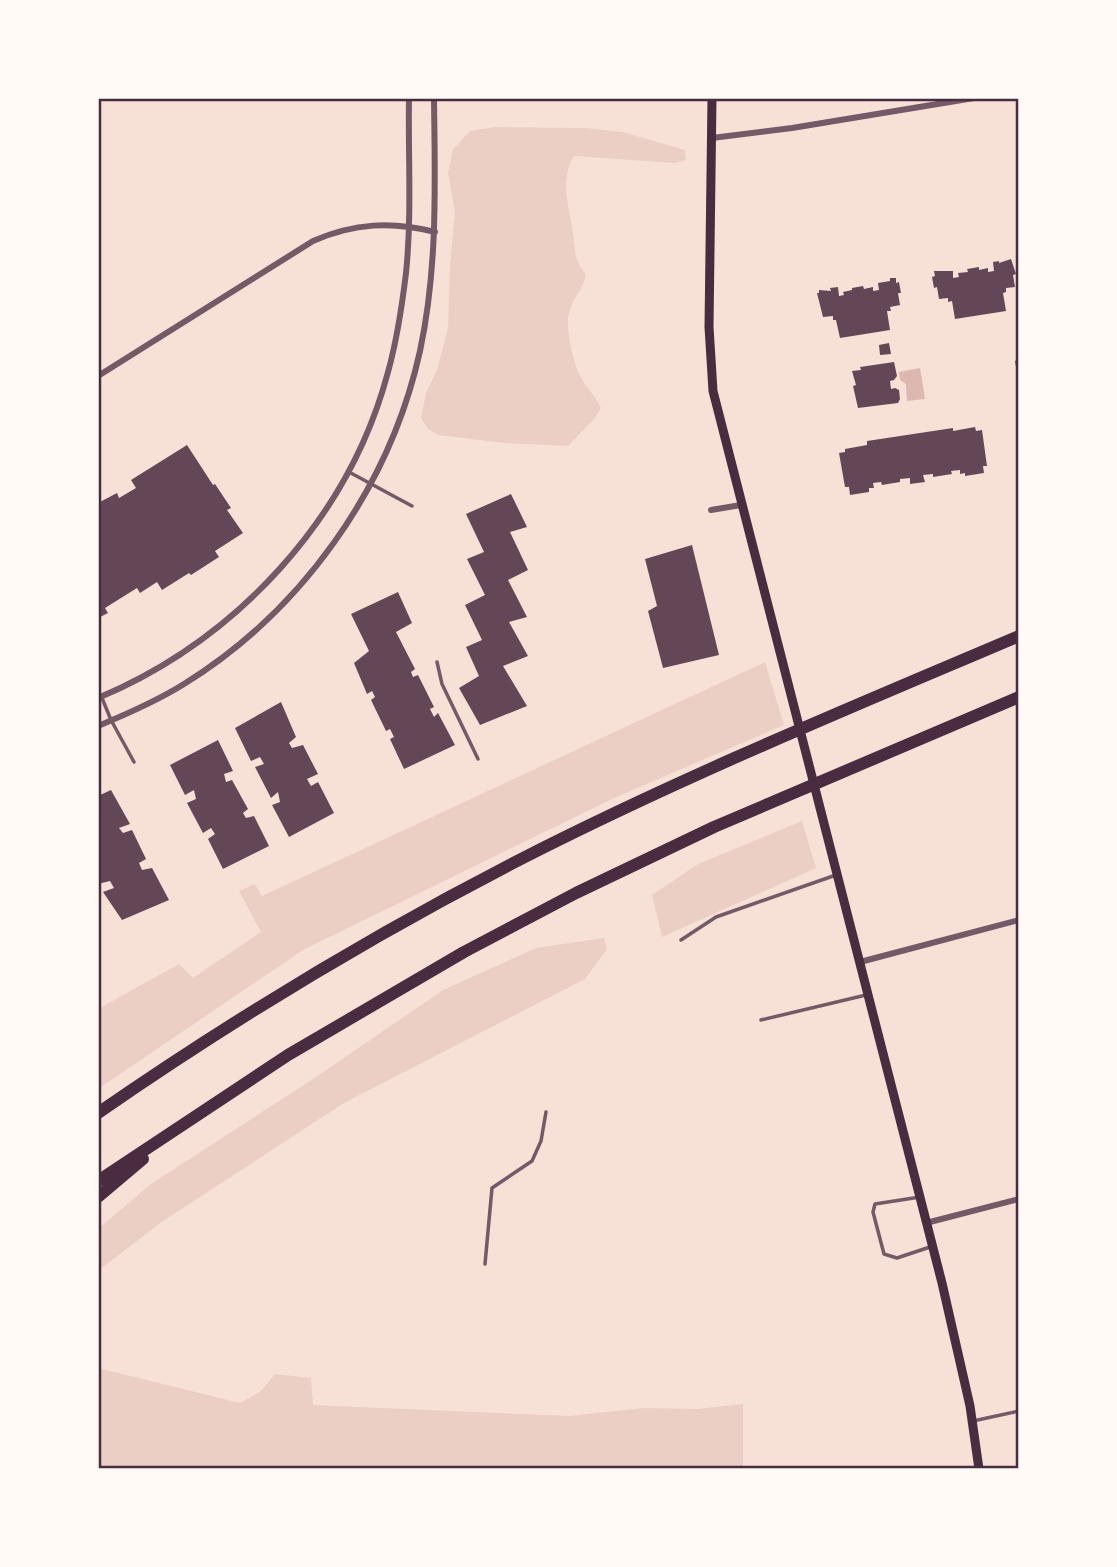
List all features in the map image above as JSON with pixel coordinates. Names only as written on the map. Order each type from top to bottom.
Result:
[{"type":"highway","points":[[98,1113],[257,1008],[432,906],[522,858],[734,758],[1019,636]]},
{"type":"highway","points":[[98,1181],[191,1118],[375,1002],[576,893],[714,827],[1019,697]]},
{"type":"highway","points":[[98,1197],[191,1118]]},
{"type":"main road","points":[[712,98],[709,327],[713,391],[932,1246],[973,1421],[979,1469]]},
{"type":"street","points":[[100,697],[168,662],[229,618],[263,587],[300,546],[349,472],[379,400],[391,362],[406,272],[409,225],[409,98]]},
{"type":"street","points":[[98,726],[182,685],[242,641],[303,583],[339,536],[370,485],[402,415],[420,349],[431,281],[435,232],[434,98]]},
{"type":"street","points":[[712,138],[792,128],[974,98]]},
{"type":"street","points":[[98,376],[313,241],[334,232],[355,226],[409,225],[435,232]]},
{"type":"street","points":[[711,510],[741,505]]},
{"type":"street","points":[[860,962],[1019,920]]},
{"type":"street","points":[[926,1223],[1019,1199]]},
{"type":"lane","points":[[349,472],[412,506]]},
{"type":"lane","points":[[438,662],[442,684],[478,759]]},
{"type":"lane","points":[[100,697],[134,762]]},
{"type":"lane","points":[[681,940],[716,917],[837,875]]},
{"type":"lane","points":[[761,1020],[868,995]]},
{"type":"lane","points":[[485,1264],[492,1188],[532,1161],[541,1141],[546,1112]]},
{"type":"lane","points":[[920,1198],[875,1204],[873,1212],[884,1254],[897,1258],[932,1246]]},
{"type":"lane","points":[[973,1421],[1019,1411]]},
{"type":"shaded area","points":[[494,127],[586,128],[623,132],[685,150],[686,160],[675,163],[574,156],[570,165],[566,182],[567,200],[576,258],[586,274],[569,313],[569,336],[580,376],[601,408],[568,446],[504,443],[439,435],[428,429],[421,418],[426,393],[437,370],[448,328],[455,212],[448,173],[453,149],[470,131]]},
{"type":"shaded area","points":[[920,368],[925,399],[907,401],[906,384],[900,380],[899,372]]},
{"type":"shaded area","points":[[765,662],[784,725],[612,799],[303,950],[98,1089],[98,1009],[179,964],[193,978],[261,932],[239,891],[255,884],[262,896]]},
{"type":"shaded area","points":[[802,821],[816,868],[662,937],[652,895],[698,864]]},
{"type":"shaded area","points":[[604,938],[607,949],[585,979],[344,1103],[160,1223],[98,1271],[98,1229],[151,1184],[316,1077],[443,990],[536,948]]},
{"type":"shaded area","points":[[98,1368],[240,1403],[260,1392],[275,1374],[311,1378],[313,1405],[569,1416],[644,1408],[697,1409],[743,1404],[743,1469],[98,1469]]},
{"type":"building","points":[[1011,259],[1016,274],[1013,275],[1015,287],[1006,288],[1003,293],[1006,311],[955,319],[952,301],[948,302],[948,298],[939,299],[932,277],[935,276],[934,271],[953,271],[953,278],[959,277],[958,273],[968,272],[967,269],[979,267],[979,270],[988,268],[988,272],[994,271],[993,262]]},
{"type":"building","points":[[890,278],[896,278],[896,283],[899,282],[901,293],[898,293],[900,305],[890,307],[891,311],[887,311],[890,330],[840,338],[833,316],[823,317],[817,293],[819,290],[831,291],[830,288],[838,287],[839,296],[852,288],[863,286],[864,289],[873,287],[873,291],[879,290],[878,283],[890,281]]},
{"type":"building","points":[[889,343],[891,354],[880,355],[879,345]]},
{"type":"building","points":[[1019,359],[1019,378],[1018,378],[1015,361]]},
{"type":"building","points":[[894,362],[897,376],[890,381],[891,389],[899,390],[898,403],[858,408],[852,371],[861,370],[860,367]]},
{"type":"building","points":[[975,427],[976,431],[982,430],[987,466],[983,466],[984,473],[965,476],[965,473],[960,474],[960,470],[933,477],[933,474],[923,475],[925,482],[910,484],[910,478],[882,485],[881,482],[873,483],[874,488],[869,488],[869,492],[850,495],[849,487],[845,487],[839,453],[845,452],[845,449],[867,445],[867,441]]},
{"type":"building","points":[[187,445],[231,508],[227,510],[243,533],[215,551],[219,557],[191,575],[189,573],[162,590],[157,582],[140,593],[137,588],[105,608],[108,613],[98,618],[98,503],[117,493],[119,498],[136,488],[131,480]]},
{"type":"building","points":[[511,494],[527,527],[510,532],[528,570],[508,580],[527,617],[509,622],[528,656],[503,666],[527,706],[480,725],[459,688],[479,676],[466,647],[482,640],[465,605],[485,595],[467,559],[484,552],[466,514]]},
{"type":"building","points":[[692,545],[719,655],[663,668],[648,611],[657,606],[645,559]]},
{"type":"building","points":[[398,592],[412,623],[396,632],[415,669],[411,672],[413,677],[418,675],[434,707],[430,709],[434,717],[438,713],[455,745],[404,769],[390,739],[394,737],[390,729],[386,731],[371,700],[375,697],[372,691],[367,694],[354,663],[369,651],[351,614]]},
{"type":"building","points":[[281,702],[296,737],[289,743],[292,748],[303,745],[318,774],[307,779],[311,786],[318,782],[334,813],[289,837],[272,805],[280,802],[278,792],[271,798],[255,767],[264,764],[260,757],[251,761],[235,728]]},
{"type":"building","points":[[218,740],[233,771],[224,774],[226,782],[232,780],[248,809],[243,813],[246,818],[254,816],[269,846],[223,869],[208,839],[215,834],[211,828],[203,833],[187,803],[196,799],[194,790],[185,795],[170,765]]},
{"type":"building","points":[[111,790],[130,824],[119,828],[123,833],[132,830],[146,859],[139,863],[142,870],[152,868],[169,900],[122,920],[103,892],[114,888],[110,881],[98,884],[98,796]]}]
